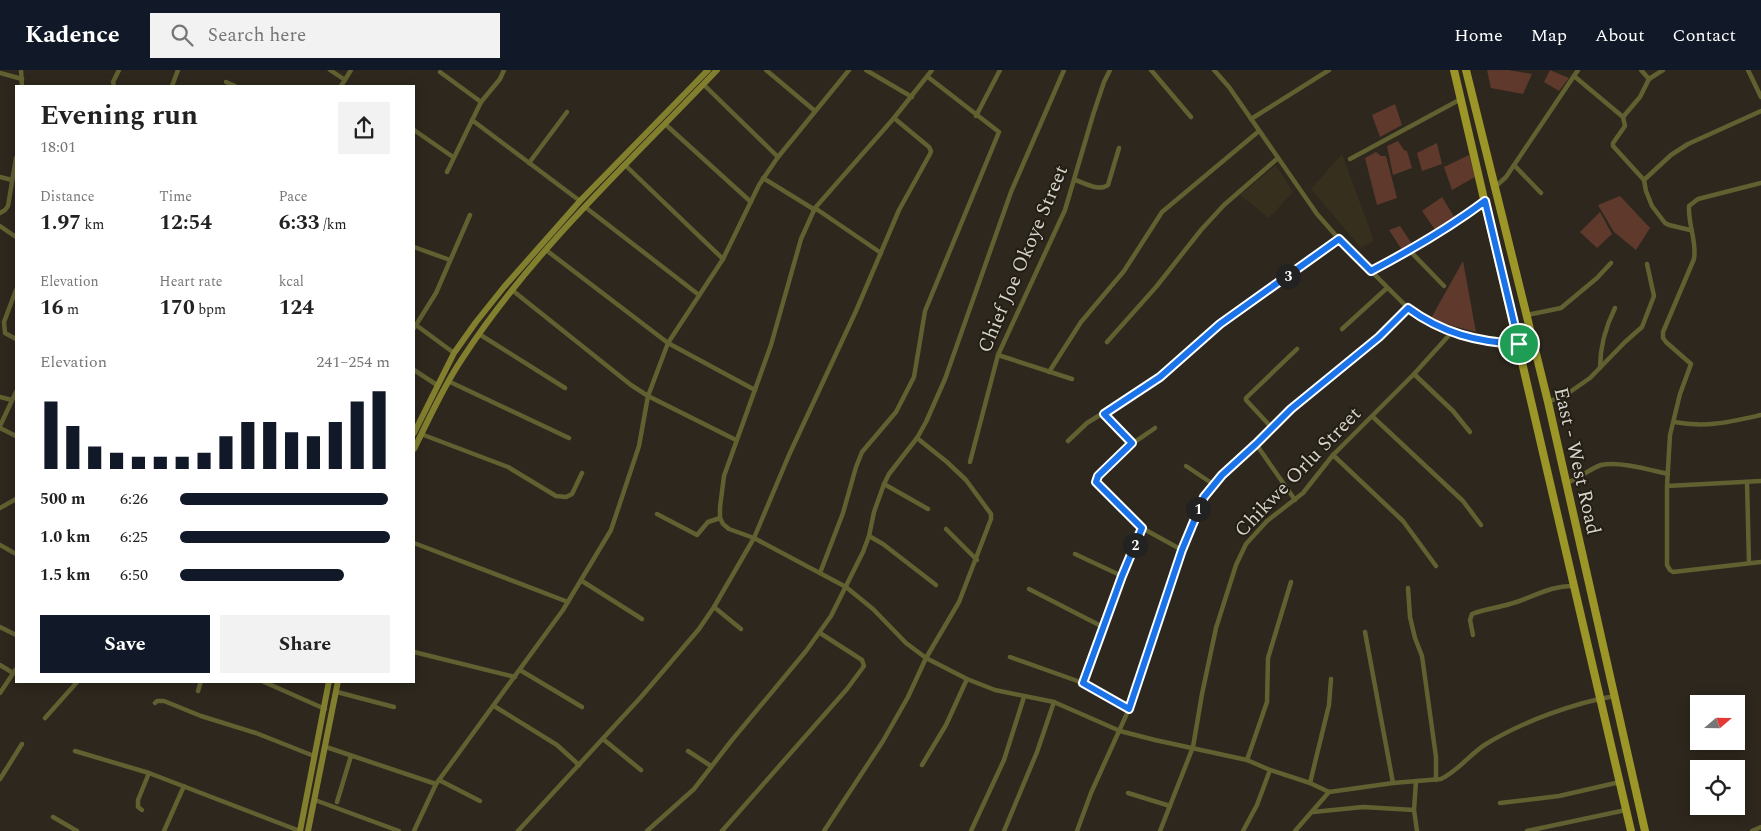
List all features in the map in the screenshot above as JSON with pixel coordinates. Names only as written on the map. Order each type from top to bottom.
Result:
[{"type":"main road","points":[[417,433],[437,385],[454,353],[504,287],[580,202],[708,70]]},
{"type":"main road","points":[[417,433],[479,334],[512,290],[585,207],[717,70]]},
{"type":"main road","name":"East - West Road","points":[[1454,70],[1632,831]]},
{"type":"main road","name":"East - West Road","points":[[1466,70],[1548,402],[1565,484],[1645,831]]},
{"type":"main road","points":[[300,831],[329,683]]},
{"type":"main road","points":[[308,831],[338,683]]},
{"type":"street","points":[[22,70],[22,85]]},
{"type":"street","points":[[114,85],[113,82],[119,70]]},
{"type":"street","points":[[172,85],[178,70]]},
{"type":"street","points":[[330,70],[345,80]]},
{"type":"street","points":[[342,85],[352,70]]},
{"type":"street","points":[[447,172],[481,102],[500,79],[504,70]]},
{"type":"street","points":[[766,70],[815,111]]},
{"type":"street","points":[[414,831],[438,782],[568,602],[611,530],[639,446],[648,396],[668,343],[723,259],[763,178],[849,70]]},
{"type":"street","points":[[866,70],[912,97]]},
{"type":"street","points":[[932,70],[928,78],[815,209],[801,239],[772,345],[724,476],[720,507],[720,518],[723,524],[729,529],[754,538],[846,587],[873,609],[906,643],[926,658],[968,679],[995,690],[1054,702],[1120,730],[1155,740],[1247,760],[1329,792],[1394,783],[1436,780],[1448,776],[1472,754],[1506,733],[1587,701],[1614,696]]},
{"type":"street","points":[[976,116],[1000,70]]},
{"type":"street","points":[[647,831],[694,789],[820,633],[846,587],[869,536],[874,512],[884,484],[889,474],[917,438],[945,379],[1010,192],[1064,70]]},
{"type":"street","name":"Chief Joe Okoye Street","points":[[970,462],[998,356],[1065,210],[1093,115],[1110,70]]},
{"type":"street","points":[[1151,70],[1191,117]]},
{"type":"street","points":[[1214,70],[1229,87],[1317,214],[1339,239],[1408,308],[1426,322],[1452,332],[1479,340],[1519,344]]},
{"type":"street","points":[[1251,119],[1329,70]]},
{"type":"street","points":[[1495,188],[1506,177],[1578,70]]},
{"type":"street","points":[[1640,70],[1649,79]]},
{"type":"street","points":[[1623,117],[1640,97],[1649,79],[1663,70]]},
{"type":"street","points":[[1748,70],[1761,97]]},
{"type":"street","points":[[440,72],[481,102]]},
{"type":"street","points":[[0,73],[22,79]]},
{"type":"street","points":[[1574,76],[1623,117],[1625,126],[1614,141],[1613,146],[1644,180],[1652,206],[1665,223],[1690,230]]},
{"type":"street","points":[[820,573],[844,513],[856,467],[862,452],[896,412],[914,377],[925,310],[999,132],[928,78]]},
{"type":"street","points":[[226,82],[233,85]]},
{"type":"street","points":[[703,84],[778,157]]},
{"type":"street","points":[[1350,159],[1460,99]]},
{"type":"street","points":[[1644,180],[1671,155],[1688,144],[1761,111]]},
{"type":"street","points":[[529,163],[567,112]]},
{"type":"street","points":[[518,831],[642,697],[699,629],[754,538],[789,455],[899,210],[931,151],[929,147],[894,118]]},
{"type":"street","points":[[472,120],[580,202]]},
{"type":"street","points":[[665,124],[751,202]]},
{"type":"street","points":[[415,131],[453,157]]},
{"type":"street","points":[[1049,372],[1081,322],[1124,271],[1162,212],[1260,131]]},
{"type":"street","points":[[1075,180],[1104,188],[1108,185],[1119,148]]},
{"type":"street","points":[[1107,342],[1156,287],[1201,230],[1224,205],[1278,158]]},
{"type":"street","points":[[0,213],[8,206],[15,164]]},
{"type":"street","points":[[625,165],[723,259]]},
{"type":"street","points":[[1514,165],[1541,193]]},
{"type":"street","points":[[0,177],[12,180]]},
{"type":"street","points":[[763,178],[815,209],[881,253]]},
{"type":"street","points":[[1761,183],[1707,196],[1693,202],[1689,206],[1690,230],[1696,248],[1694,259],[1663,332],[1663,338],[1666,342],[1691,364],[1680,394],[1670,435],[1667,486],[1667,565],[1673,572],[1761,562]]},
{"type":"street","points":[[1371,271],[1410,251],[1485,201]]},
{"type":"street","points":[[585,207],[699,295]]},
{"type":"street","points":[[454,353],[415,326],[436,293],[470,215]]},
{"type":"street","points":[[0,226],[15,236]]},
{"type":"street","points":[[1068,442],[1088,423],[1160,377],[1220,324],[1339,239]]},
{"type":"street","points":[[415,247],[450,260]]},
{"type":"street","points":[[546,250],[668,343],[755,390]]},
{"type":"street","points":[[1410,251],[1444,286]]},
{"type":"street","points":[[1527,315],[1561,308],[1597,278],[1611,263]]},
{"type":"street","points":[[1548,402],[1580,386],[1642,327],[1654,296],[1647,264]]},
{"type":"street","points":[[1342,329],[1387,288]]},
{"type":"street","points":[[512,290],[630,385],[736,440]]},
{"type":"street","points":[[15,292],[2,322],[5,333],[15,338]]},
{"type":"street","points":[[1077,831],[1091,793],[1129,709],[1182,550],[1204,497],[1213,484],[1291,409],[1379,337],[1408,308]]},
{"type":"street","points":[[1600,368],[1603,336],[1615,308]]},
{"type":"street","name":"Chikwe Orlu Street","points":[[1160,831],[1192,747],[1216,628],[1236,565],[1246,544],[1267,521],[1295,500],[1314,480],[1333,455],[1373,417],[1452,332]]},
{"type":"street","points":[[479,334],[565,388]]},
{"type":"street","points":[[1272,428],[1246,398],[1298,349]]},
{"type":"street","points":[[998,356],[1072,380]]},
{"type":"street","points":[[415,371],[437,385]]},
{"type":"street","points":[[1414,374],[1452,411],[1470,432]]},
{"type":"street","points":[[448,381],[568,438]]},
{"type":"street","points":[[15,394],[0,427],[15,435]]},
{"type":"street","points":[[0,397],[12,400]]},
{"type":"street","points":[[1104,414],[1132,443]]},
{"type":"street","points":[[1674,422],[1710,426],[1761,415]]},
{"type":"street","points":[[1373,417],[1463,501],[1480,525]]},
{"type":"street","points":[[1154,428],[1132,443],[1098,476],[1096,482],[1142,528],[1182,550]]},
{"type":"street","points":[[417,433],[508,467],[556,496],[566,497],[572,494],[582,473]]},
{"type":"street","points":[[824,831],[908,697],[926,658],[959,602],[992,519],[991,514],[966,480],[917,438]]},
{"type":"street","points":[[1256,444],[1295,500]]},
{"type":"street","points":[[1333,455],[1403,521],[1436,566]]},
{"type":"street","points":[[1565,484],[1606,465],[1619,465],[1668,474]]},
{"type":"street","points":[[1186,466],[1213,484]]},
{"type":"street","points":[[1667,486],[1761,481]]},
{"type":"street","points":[[1747,482],[1750,563]]},
{"type":"street","points":[[884,484],[928,509]]},
{"type":"street","points":[[0,508],[15,500]]},
{"type":"street","points":[[657,514],[697,536],[704,524],[720,518]]},
{"type":"street","points":[[1083,683],[1122,576],[1142,528]]},
{"type":"street","points":[[946,529],[977,560]]},
{"type":"street","points":[[869,536],[936,585]]},
{"type":"street","points":[[415,543],[568,602]]},
{"type":"street","points":[[0,545],[15,553]]},
{"type":"street","points":[[1076,554],[1122,576]]},
{"type":"street","points":[[582,580],[642,619]]},
{"type":"street","points":[[1247,760],[1267,702],[1268,658],[1292,582]]},
{"type":"street","points":[[1473,635],[1470,620],[1472,614],[1512,604],[1550,589],[1575,586]]},
{"type":"street","points":[[1408,588],[1410,617],[1422,656],[1436,757],[1436,780]]},
{"type":"street","points":[[1029,589],[1103,627]]},
{"type":"street","points":[[714,607],[741,629]]},
{"type":"street","points":[[0,627],[15,634]]},
{"type":"street","points":[[1365,632],[1394,783]]},
{"type":"street","points":[[722,831],[847,689],[864,666],[862,660],[820,633]]},
{"type":"street","points":[[415,652],[515,677]]},
{"type":"street","points":[[1010,657],[1083,683],[1129,709]]},
{"type":"street","points":[[0,666],[15,671],[0,693]]},
{"type":"street","points":[[520,670],[582,708]]},
{"type":"street","points":[[922,765],[946,725],[968,679]]},
{"type":"street","points":[[1310,783],[1327,714],[1332,679]]},
{"type":"street","points":[[45,718],[76,683]]},
{"type":"street","points":[[198,691],[200,683]]},
{"type":"street","points":[[266,683],[325,709]]},
{"type":"street","points":[[336,692],[394,707]]},
{"type":"street","points":[[971,831],[1004,760],[1024,696]]},
{"type":"street","points":[[155,703],[157,700],[164,701],[201,716],[256,733],[314,756]]},
{"type":"street","points":[[1004,831],[1037,752],[1054,702]]},
{"type":"street","points":[[494,706],[557,745],[579,765]]},
{"type":"street","points":[[603,739],[642,770]]},
{"type":"street","points":[[0,779],[22,744]]},
{"type":"street","points":[[326,747],[438,782],[480,801]]},
{"type":"street","points":[[688,751],[711,766]]},
{"type":"street","points":[[75,752],[149,773],[300,831]]},
{"type":"street","points":[[337,802],[351,756]]},
{"type":"street","points":[[1243,831],[1257,805],[1270,770]]},
{"type":"street","points":[[142,810],[138,807],[138,800],[149,773]]},
{"type":"street","points":[[1416,781],[1414,810],[1416,831]]},
{"type":"street","points":[[1500,803],[1559,796],[1620,782]]},
{"type":"street","points":[[164,831],[184,786]]},
{"type":"street","points":[[1295,831],[1329,792]]},
{"type":"street","points":[[1128,793],[1170,806]]},
{"type":"street","points":[[315,800],[399,831]]},
{"type":"street","points":[[1312,812],[1363,807],[1414,810]]},
{"type":"street","points":[[1527,831],[1626,810]]},
{"type":"street","points":[[53,817],[77,831]]},
{"type":"street","points":[[1752,831],[1761,827]]},
{"type":"shaded area","points":[[1487,70],[1508,70],[1532,74],[1523,94],[1491,88]]},
{"type":"shaded area","points":[[1550,70],[1569,78],[1559,91],[1544,82]]},
{"type":"shaded area","points":[[1395,104],[1402,125],[1380,137],[1372,115]]},
{"type":"shaded area","points":[[1398,141],[1404,150],[1407,151],[1412,168],[1393,175],[1387,146]]},
{"type":"shaded area","points":[[1437,143],[1442,164],[1422,171],[1417,153]]},
{"type":"shaded area","points":[[1376,152],[1381,156],[1386,156],[1397,198],[1377,205],[1365,158]]},
{"type":"shaded area","points":[[1342,154],[1374,241],[1361,248],[1311,189]]},
{"type":"shaded area","points":[[1469,155],[1475,177],[1452,190],[1444,167]]},
{"type":"shaded area","points":[[1276,165],[1293,192],[1269,218],[1240,195]]},
{"type":"shaded area","points":[[1620,196],[1650,228],[1636,250],[1614,232],[1598,205]]},
{"type":"shaded area","points":[[1442,197],[1455,218],[1436,231],[1422,211]]},
{"type":"shaded area","points":[[1600,212],[1612,234],[1597,248],[1580,232]]},
{"type":"shaded area","points":[[1400,226],[1412,244],[1402,250],[1389,230]]},
{"type":"shaded area","points":[[1463,261],[1476,332],[1430,320]]},
{"type":"route","points":[[1485,201],[1519,344],[1479,340],[1452,332],[1426,322],[1408,308],[1379,337],[1291,409],[1213,484],[1196,513],[1182,550],[1129,709],[1083,683],[1122,576],[1142,528],[1096,482],[1098,476],[1132,443],[1104,414],[1160,377],[1220,324],[1339,239],[1371,271],[1410,251],[1485,201]]}]
